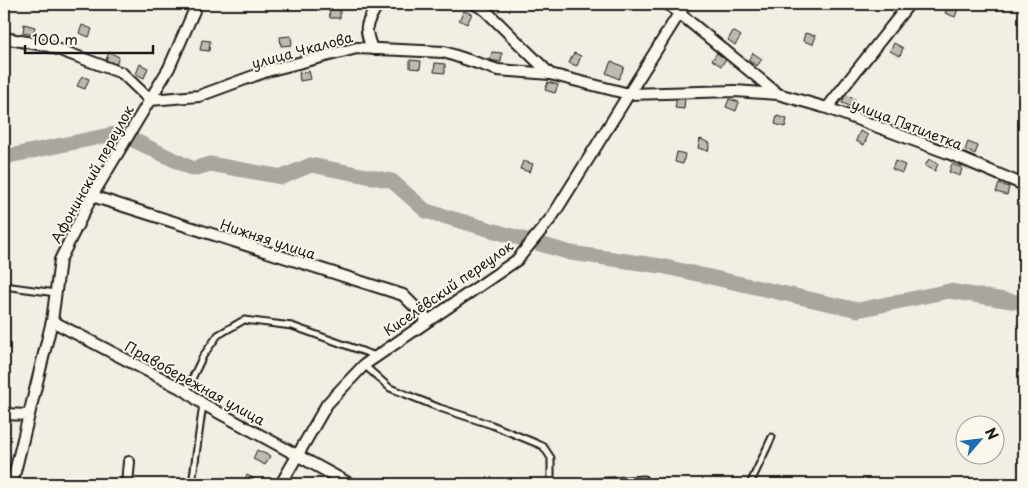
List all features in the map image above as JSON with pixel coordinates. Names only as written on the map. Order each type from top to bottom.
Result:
[{"type":"street","name":"Афонинский переулок","points":[[12,484],[52,321],[60,260],[92,196],[169,68],[197,4]]},
{"type":"street","points":[[372,49],[366,32],[367,23],[378,4]]},
{"type":"street","points":[[475,4],[485,10],[550,74]]},
{"type":"street","name":"улица Пятилетка","points":[[668,4],[778,94]]},
{"type":"street","name":"Киселёвский переулок","points":[[281,484],[327,404],[364,365],[517,260],[552,217],[685,4]]},
{"type":"street","points":[[828,108],[909,4]]},
{"type":"street","points":[[4,38],[49,46],[122,73],[150,100]]},
{"type":"street","name":"улица Чкалова","points":[[150,100],[199,96],[267,71],[357,48],[444,52],[498,70],[550,74]]},
{"type":"street","name":"улица Пятилетка","points":[[550,74],[629,94],[735,91],[778,94],[828,108],[948,153],[1024,185]]},
{"type":"street","name":"Нижняя улица","points":[[92,196],[403,295],[428,320]]},
{"type":"street","name":"Правобережная улица","points":[[52,321],[186,391],[203,404],[350,484]]},
{"type":"street","points":[[4,414],[29,415]]},
{"type":"street","points":[[127,484],[129,462]]},
{"type":"lane","points":[[4,286],[56,292]]},
{"type":"lane","points":[[186,391],[203,356],[218,335],[244,320],[292,326],[376,356]]},
{"type":"lane","points":[[364,365],[390,388],[440,408],[492,425],[543,446],[551,458],[551,484]]},
{"type":"lane","points":[[192,484],[203,404]]},
{"type":"lane","points":[[750,484],[772,437]]},
{"type":"lane","points":[[585,484],[644,479]]},
{"type":"building","points":[[948,5],[958,9],[955,17],[945,13]]},
{"type":"building","points":[[340,9],[340,18],[330,18],[329,10]]},
{"type":"building","points":[[464,11],[472,14],[467,24],[459,20]]},
{"type":"building","points":[[24,24],[35,27],[33,35],[23,33]]},
{"type":"building","points":[[82,25],[92,29],[89,37],[79,33]]},
{"type":"building","points":[[733,31],[741,36],[735,45],[728,40]]},
{"type":"building","points":[[805,33],[816,36],[813,44],[803,41]]},
{"type":"building","points":[[291,36],[292,45],[281,46],[280,37]]},
{"type":"building","points":[[202,40],[210,41],[209,51],[200,50]]},
{"type":"building","points":[[894,43],[903,48],[900,56],[890,51]]},
{"type":"building","points":[[109,52],[119,57],[116,65],[106,60]]},
{"type":"building","points":[[492,52],[502,53],[501,62],[490,60]]},
{"type":"building","points":[[574,53],[581,56],[577,66],[569,63]]},
{"type":"building","points":[[717,53],[726,59],[721,66],[712,60]]},
{"type":"building","points":[[753,53],[762,59],[757,66],[748,60]]},
{"type":"building","points":[[410,60],[421,61],[420,69],[410,68]]},
{"type":"building","points":[[611,61],[624,67],[619,79],[606,73]]},
{"type":"building","points":[[435,63],[445,64],[445,73],[434,72]]},
{"type":"building","points":[[140,64],[148,68],[144,78],[136,74]]},
{"type":"building","points":[[309,71],[311,79],[300,81],[299,73]]},
{"type":"building","points":[[82,76],[89,79],[85,89],[77,86]]},
{"type":"building","points":[[548,82],[558,85],[555,93],[545,90]]},
{"type":"building","points":[[845,95],[855,99],[852,107],[842,103]]},
{"type":"building","points":[[677,97],[685,98],[684,109],[675,108]]},
{"type":"building","points":[[729,99],[739,102],[736,111],[726,107]]},
{"type":"building","points":[[777,116],[787,119],[785,127],[775,124]]},
{"type":"building","points":[[860,131],[868,135],[864,145],[856,141]]},
{"type":"building","points":[[700,139],[710,143],[708,151],[698,148]]},
{"type":"building","points":[[968,142],[978,146],[975,154],[965,150]]},
{"type":"building","points":[[677,152],[685,154],[683,164],[675,162]]},
{"type":"building","points":[[929,159],[938,164],[935,171],[925,166]]},
{"type":"building","points":[[523,161],[533,164],[530,172],[520,169]]},
{"type":"building","points":[[895,161],[905,165],[902,173],[892,169]]},
{"type":"building","points":[[952,164],[962,168],[960,176],[949,172]]},
{"type":"building","points":[[999,184],[1009,187],[1007,195],[996,192]]},
{"type":"building","points":[[257,450],[270,456],[265,465],[253,459]]},
{"type":"building","points":[[247,475],[259,481],[257,484],[242,484]]},
{"type":"waterway","points":[[4,157],[119,133],[193,169],[210,164],[282,177],[311,165],[392,181],[426,211],[571,253],[661,266],[858,310],[949,291],[1024,303]]}]
